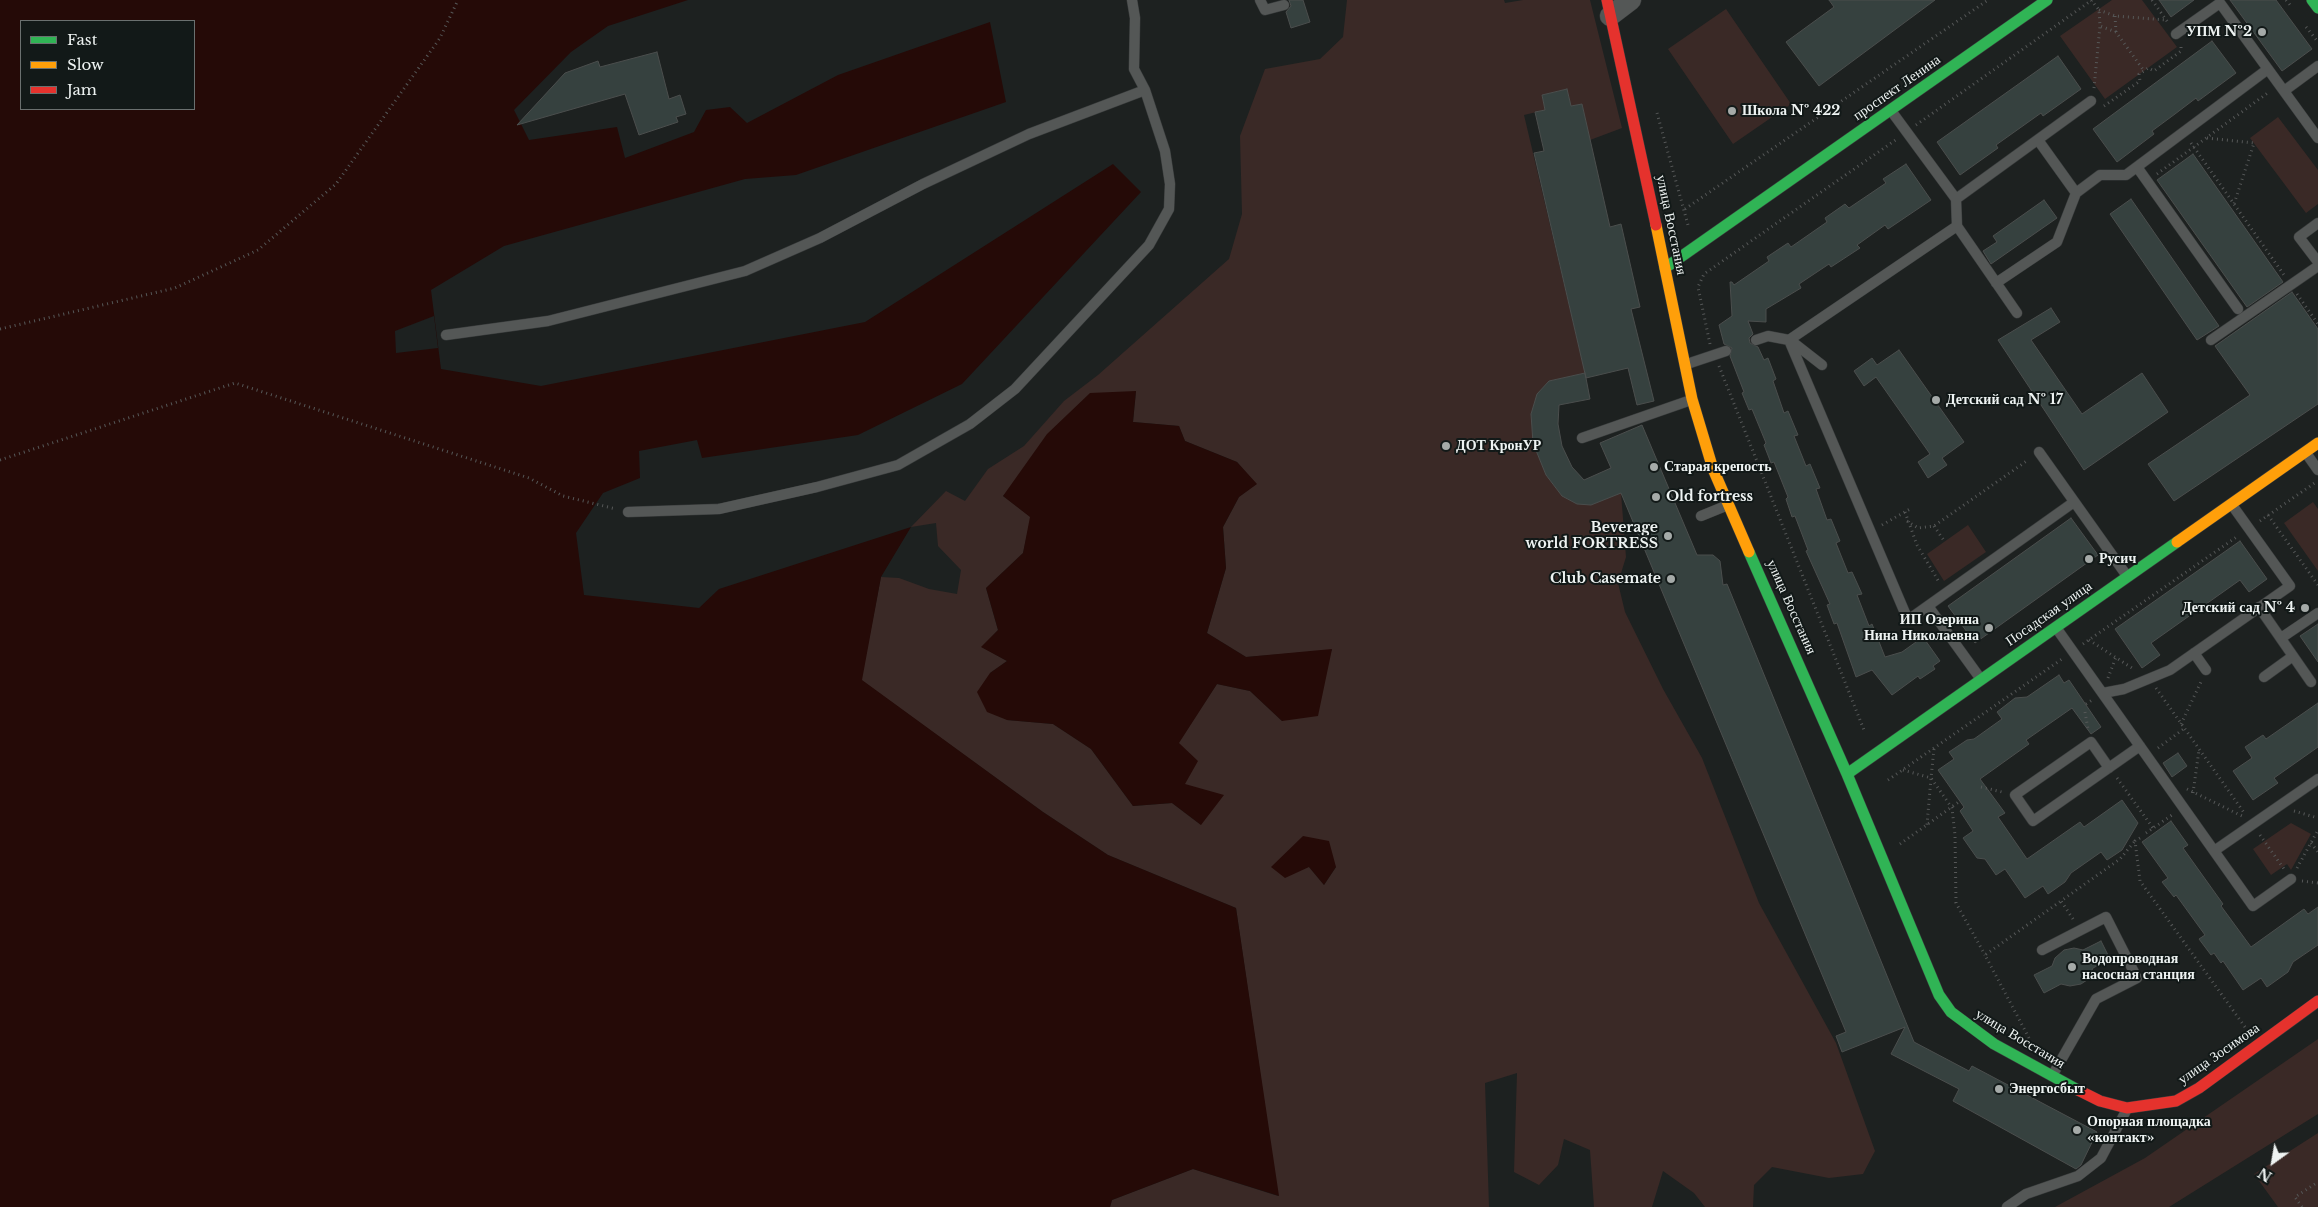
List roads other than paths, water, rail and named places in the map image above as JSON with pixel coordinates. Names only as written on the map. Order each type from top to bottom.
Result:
[{"type":"main road","name":"проспект Ленина","points":[[1665,268],[2047,0]]},
{"type":"main road","points":[[2312,0],[2318,8]]},
{"type":"main road","name":"улица Восстания","points":[[1608,8],[1667,248],[1665,268],[1684,365],[1713,469],[1847,774],[1939,995],[1951,1012],[1986,1039],[2100,1101],[2127,1108]]},
{"type":"main road","name":"Посадская улица","points":[[1847,774],[2318,443]]},
{"type":"main road","name":"улица Зосимова","points":[[2127,1108],[2153,1106],[2176,1100],[2200,1088],[2318,1001]]},
{"type":"street","points":[[1608,8],[1631,0]]},
{"type":"lane","points":[[628,512],[719,509],[817,487],[898,465],[970,424],[1014,389],[1149,245],[1169,209],[1170,184],[1165,151],[1145,90],[1134,69],[1132,0]]},
{"type":"lane","points":[[1260,0],[1265,10],[1284,5]]},
{"type":"lane","points":[[2176,34],[2220,3],[2318,138]]},
{"type":"lane","points":[[2282,87],[2318,66]]},
{"type":"lane","points":[[1996,283],[2057,242],[2076,193],[2100,175],[2126,175],[2268,69]]},
{"type":"lane","points":[[446,335],[548,321],[745,271],[820,238],[923,184],[1029,134],[1145,90]]},
{"type":"lane","points":[[1956,199],[2091,101]]},
{"type":"lane","points":[[1891,111],[1956,199],[1957,226],[2017,313]]},
{"type":"lane","points":[[2038,140],[2076,193]]},
{"type":"lane","points":[[2137,166],[2238,309]]},
{"type":"lane","points":[[2318,223],[2299,237],[2318,262]]},
{"type":"lane","points":[[1789,340],[1957,226]]},
{"type":"lane","points":[[2211,340],[2318,266]]},
{"type":"lane","points":[[1756,340],[1768,336],[1789,340],[1822,365]]},
{"type":"lane","points":[[1789,340],[1908,620],[2074,502]]},
{"type":"lane","points":[[1684,365],[1726,351]]},
{"type":"lane","points":[[1582,438],[1692,399]]},
{"type":"lane","points":[[2039,452],[2128,577]]},
{"type":"lane","points":[[2305,452],[2318,470]]},
{"type":"lane","points":[[2103,692],[2124,689],[2150,680],[2170,670],[2290,586],[2231,504]]},
{"type":"lane","points":[[1701,516],[1729,505]]},
{"type":"lane","points":[[1928,606],[1982,680]]},
{"type":"lane","points":[[2259,607],[2311,682]]},
{"type":"lane","points":[[2281,638],[2318,613]]},
{"type":"lane","points":[[2056,627],[2253,906],[2291,879]]},
{"type":"lane","points":[[2194,653],[2206,670]]},
{"type":"lane","points":[[2264,677],[2293,656]]},
{"type":"lane","points":[[2110,768],[2091,742],[2015,795],[2034,821],[2110,768],[2140,746]]},
{"type":"lane","points":[[2214,851],[2318,779]]},
{"type":"lane","points":[[2042,950],[2106,917],[2137,978],[2096,999],[2052,1076]]},
{"type":"lane","points":[[2007,1207],[2026,1194],[2078,1176],[2101,1158],[2127,1108]]},
{"type":"place","name":"УПМ №2","points":[[2262,32]]},
{"type":"place","name":"Школа № 422","points":[[1732,111]]},
{"type":"place","name":"Детский сад № 17","points":[[1936,400]]},
{"type":"place","name":"ДОТ КронУР","points":[[1446,446]]},
{"type":"place","name":"Старая крепость","points":[[1654,467]]},
{"type":"place","name":"Old fortress","points":[[1656,497]]},
{"type":"place","name":"Beverage world FORTRESS","points":[[1668,536]]},
{"type":"place","name":"Русич","points":[[2089,559]]},
{"type":"place","name":"Club Casemate","points":[[1671,579]]},
{"type":"place","name":"Детский сад № 4","points":[[2305,608]]},
{"type":"place","name":"ИП Озерина Нина Николаевна","points":[[1989,628]]},
{"type":"place","name":"Водопроводная насосная станция","points":[[2072,967]]},
{"type":"place","name":"Энергосбыт","points":[[1999,1089]]},
{"type":"place","name":"Опорная площадка «контакт»","points":[[2077,1130]]}]
